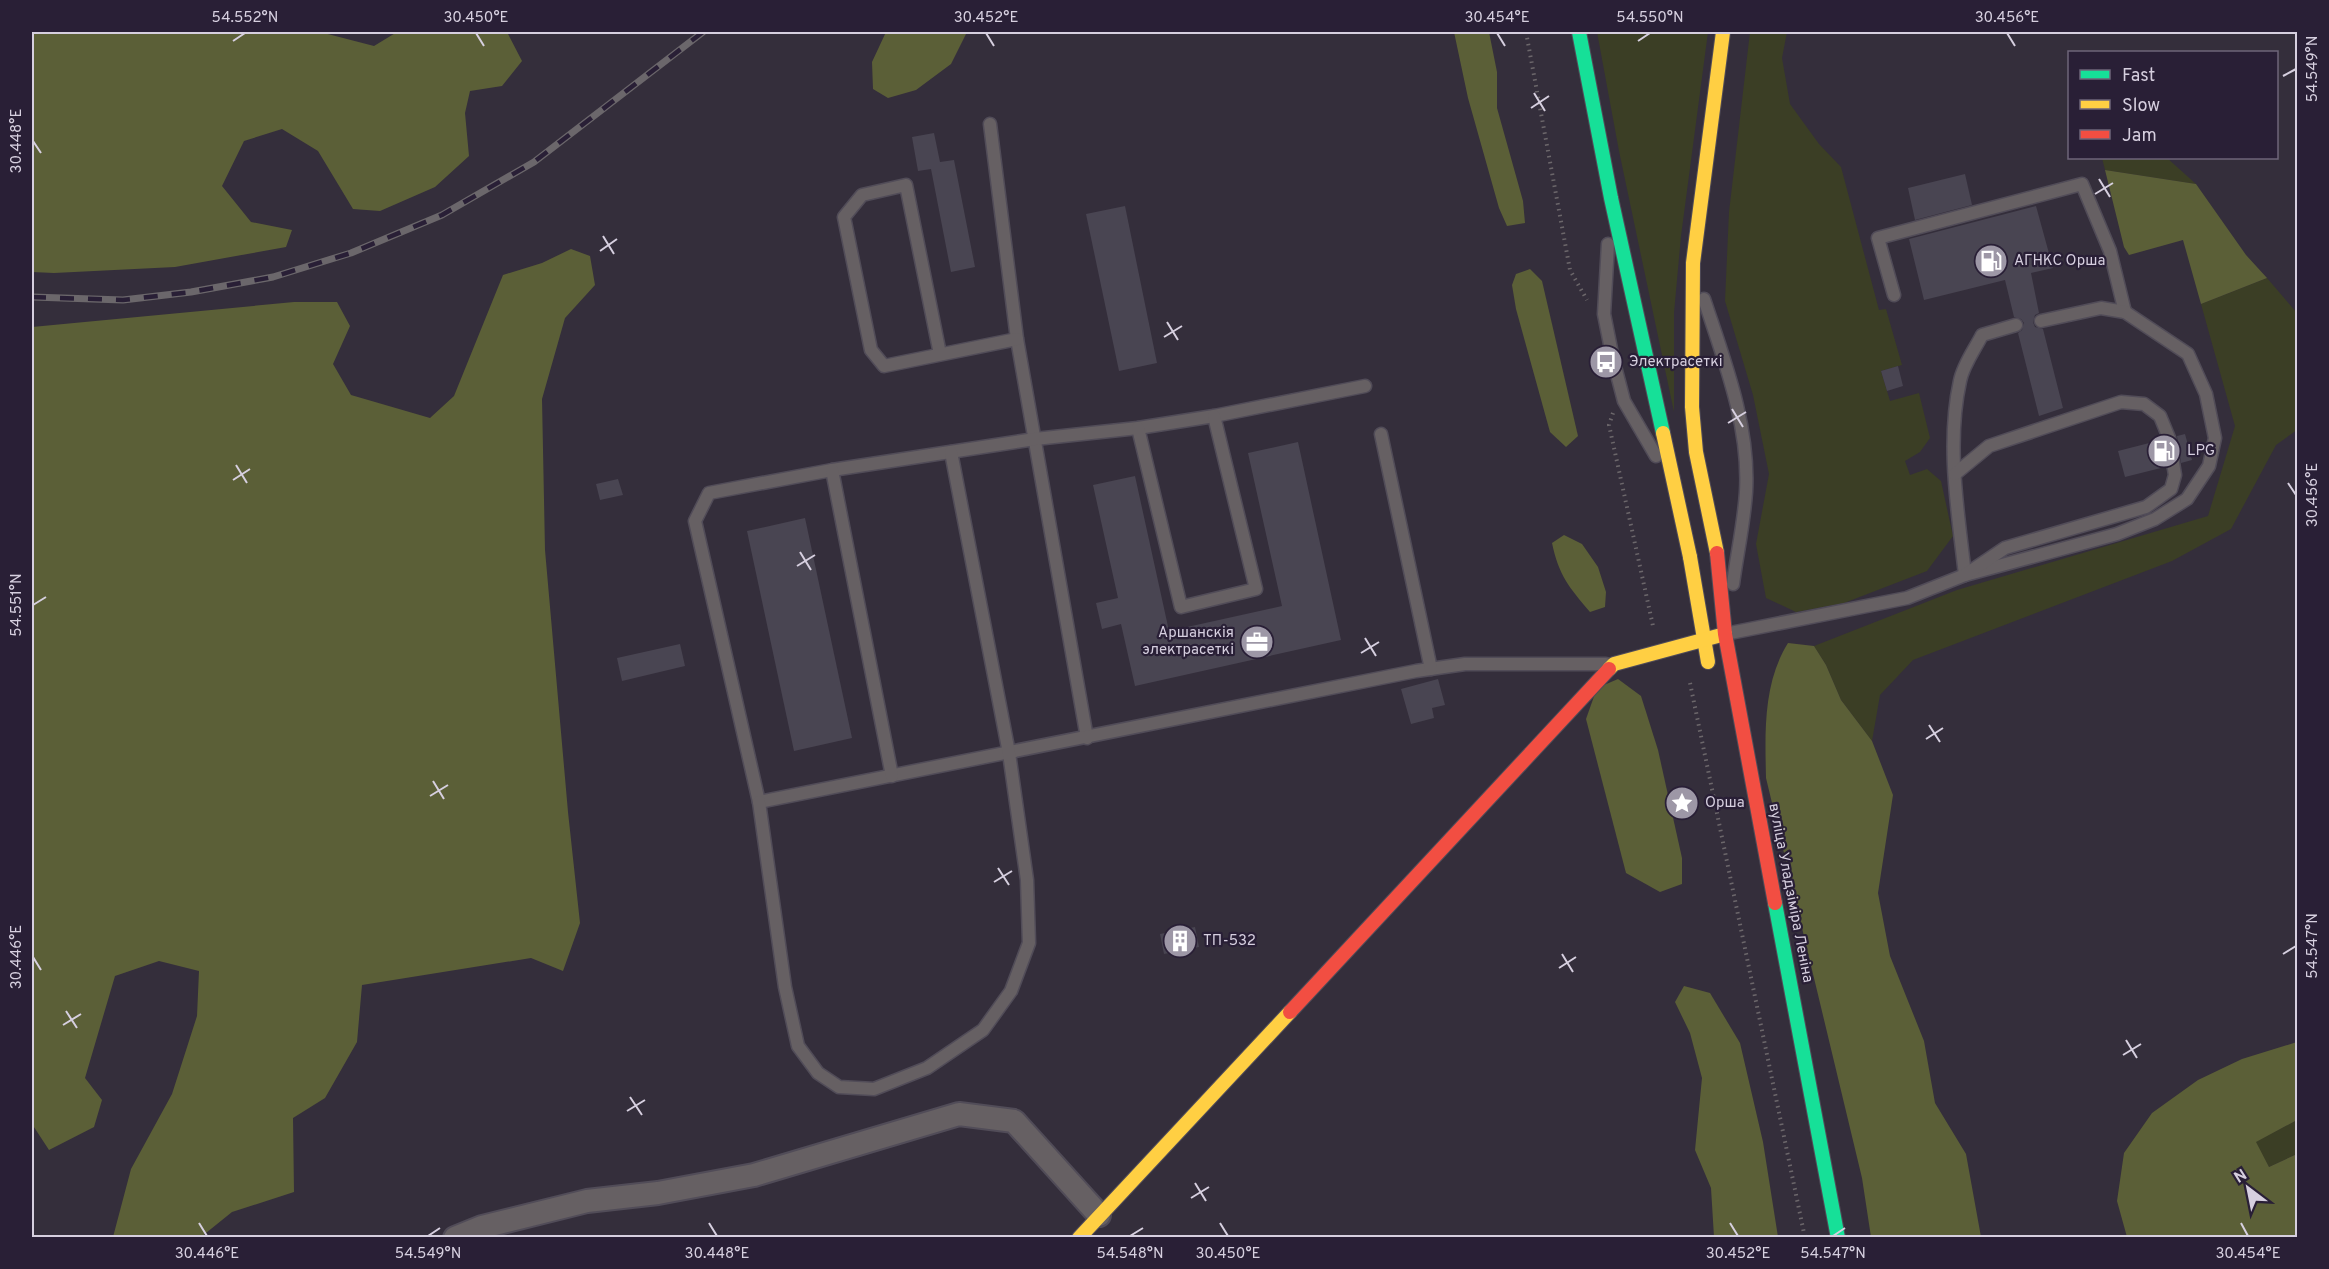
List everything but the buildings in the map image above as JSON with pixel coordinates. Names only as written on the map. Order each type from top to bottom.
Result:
[{"type":"main road","points":[[1579,32],[1611,198],[1690,557],[1711,675]]},
{"type":"main road","name":"вуліца Уладзіміра Леніна","points":[[1723,32],[1693,263],[1692,407],[1696,452],[1717,554],[1725,634],[1838,1238]]},
{"type":"main road","points":[[1079,1238],[1614,664],[1725,634]]},
{"type":"main road","points":[[1819,1214],[1824,1238]]},
{"type":"street","points":[[455,1238],[482,1227],[587,1201],[658,1193],[754,1175],[959,1114],[1014,1121],[1099,1215]]},
{"type":"lane","points":[[990,123],[1017,339],[1087,738]]},
{"type":"lane","points":[[1894,295],[1878,238],[2082,184],[2110,251],[2125,312]]},
{"type":"lane","points":[[940,354],[906,185],[861,195],[844,217],[871,350],[884,366],[1017,339]]},
{"type":"lane","points":[[1611,198],[1604,314],[1613,359],[1624,401],[1676,490]]},
{"type":"lane","points":[[1693,263],[1731,380],[1743,442],[1746,492],[1725,634],[1906,598],[1965,575],[2117,534],[2155,519],[2187,500],[2209,466],[2215,438],[2206,394],[2188,354],[2125,312],[2101,308],[2040,321]]},
{"type":"lane","points":[[1965,575],[1955,474],[1954,429],[1960,379],[1982,335],[2016,325]]},
{"type":"lane","points":[[951,452],[1010,753],[1027,880],[1029,943],[1011,991],[984,1030],[927,1068],[874,1089],[839,1088],[818,1072],[798,1046],[785,987],[759,802],[695,521],[710,493],[832,470],[1035,439],[1138,428],[1214,416],[1365,386]]},
{"type":"lane","points":[[1955,474],[1989,446],[2121,402],[2144,404],[2160,416],[2169,438],[2175,475],[2171,489],[2146,507],[2005,548],[1965,575]]},
{"type":"lane","points":[[1138,428],[1180,607],[1256,589],[1214,416]]},
{"type":"lane","points":[[1382,434],[1431,669]]},
{"type":"lane","points":[[832,470],[892,776]]},
{"type":"lane","points":[[759,802],[1431,669],[1465,664],[1614,664]]},
{"type":"path","points":[[1690,681],[1805,1238]]},
{"type":"green space","points":[[32,32],[320,32],[374,46],[397,32],[507,32],[522,61],[502,86],[470,91],[465,113],[469,156],[435,187],[380,211],[353,209],[318,151],[282,129],[244,141],[222,186],[251,222],[292,230],[286,247],[175,267],[32,272]]},
{"type":"green space","points":[[886,32],[970,32],[966,34],[951,64],[916,90],[888,98],[873,89],[872,62]]},
{"type":"green space","points":[[1454,32],[1489,32],[1497,72],[1497,108],[1523,201],[1525,223],[1507,226],[1499,208],[1468,98]]},
{"type":"green space","points":[[1597,32],[1708,32],[1681,236],[1674,313],[1674,412],[1619,151]]},
{"type":"green space","points":[[1750,32],[1787,32],[1782,58],[1790,104],[1819,144],[1841,167],[1879,310],[1886,309],[1902,365],[1881,371],[1890,401],[1919,393],[1930,438],[1920,452],[1905,461],[1910,475],[1927,469],[1941,481],[1953,536],[1927,571],[1844,603],[1796,612],[1766,598],[1756,544],[1769,474],[1753,395],[1725,301],[1729,212]]},
{"type":"green space","points":[[2102,159],[2168,159],[2196,184],[2105,170]]},
{"type":"green space","points":[[2105,170],[2196,184],[2246,255],[2267,278],[2201,304],[2183,240],[2129,255],[2124,247]]},
{"type":"green space","points":[[571,249],[590,256],[595,285],[565,318],[542,399],[545,550],[580,923],[563,971],[531,958],[362,985],[357,1042],[325,1098],[293,1118],[294,1192],[232,1212],[201,1237],[113,1237],[131,1169],[172,1094],[197,1016],[199,971],[159,961],[115,976],[85,1078],[102,1100],[94,1127],[49,1150],[32,1124],[32,327],[294,302],[337,302],[350,326],[333,364],[351,395],[430,418],[454,396],[503,275],[542,263]]},
{"type":"green space","points":[[1530,269],[1542,281],[1578,436],[1566,447],[1550,432],[1516,309],[1512,285],[1516,274]]},
{"type":"green space","points":[[2267,278],[2297,313],[2297,430],[2276,445],[2231,529],[2172,561],[1913,660],[1880,695],[1872,741],[1841,700],[1826,665],[1814,646],[1957,590],[2208,516],[2235,426],[2201,304]]},
{"type":"green space","points":[[1564,535],[1582,544],[1598,567],[1606,592],[1605,607],[1590,612],[1566,580],[1558,564],[1552,543]]},
{"type":"green space","points":[[1788,643],[1814,646],[1826,665],[1841,700],[1872,741],[1893,795],[1878,893],[1890,956],[1924,1041],[1935,1103],[1966,1154],[1981,1237],[1871,1237],[1862,1178],[1766,778],[1767,708],[1774,674]]},
{"type":"green space","points":[[1618,679],[1641,696],[1658,750],[1682,858],[1682,884],[1660,892],[1626,873],[1586,719],[1597,688]]},
{"type":"green space","points":[[1684,986],[1710,993],[1740,1043],[1763,1142],[1778,1237],[1714,1237],[1711,1188],[1695,1150],[1702,1078],[1690,1033],[1675,1002]]},
{"type":"green space","points":[[2297,1042],[2297,1120],[2256,1142],[2269,1167],[2297,1154],[2297,1237],[2127,1237],[2117,1201],[2124,1153],[2152,1113],[2198,1080],[2242,1059]]},
{"type":"green space","points":[[2297,1120],[2297,1154],[2269,1167],[2255,1142]]},
{"type":"railway","points":[[32,297],[123,300],[191,292],[273,277],[351,253],[442,215],[534,162],[703,32]]},
{"type":"traffic: fast","points":[[1579,32],[1611,198],[1663,433]]},
{"type":"traffic: fast","points":[[1775,903],[1838,1238]]},
{"type":"traffic: slow","points":[[1717,553],[1696,452],[1692,407],[1693,263],[1723,32]]},
{"type":"traffic: slow","points":[[1663,433],[1690,557]]},
{"type":"traffic: slow","points":[[1690,557],[1708,662]]},
{"type":"traffic: slow","points":[[1609,669],[1614,664],[1725,634]]},
{"type":"traffic: slow","points":[[1079,1238],[1290,1012]]},
{"type":"traffic: jam","points":[[1717,553],[1725,634],[1775,903]]},
{"type":"traffic: jam","points":[[1290,1012],[1609,669]]},
{"type":"place","name":"АГНКС Орша","points":[[1991,261]]},
{"type":"place","name":"Электрасеткі","points":[[1606,362]]},
{"type":"place","name":"LPG","points":[[2164,451]]},
{"type":"place","name":"Аршанскія электрасеткі","points":[[1257,642]]},
{"type":"place","name":"Орша","points":[[1682,803]]},
{"type":"place","name":"ТП-532","points":[[1180,941]]}]
